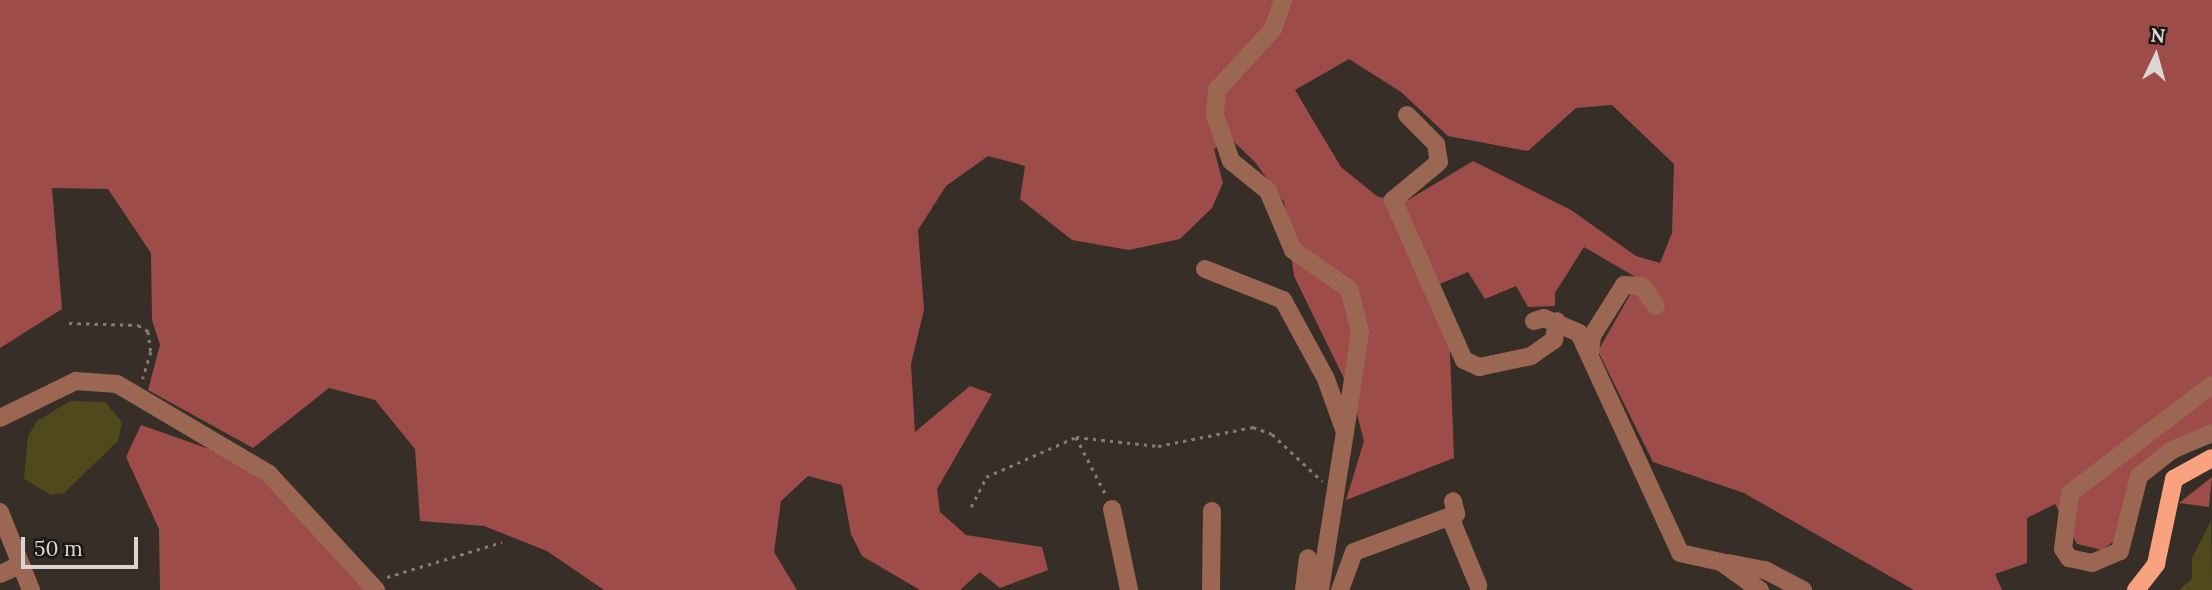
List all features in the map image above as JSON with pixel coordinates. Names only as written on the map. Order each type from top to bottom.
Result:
[{"type":"main road","points":[[2136,590],[2156,564],[2174,479],[2212,458]]},
{"type":"street","points":[[1283,0],[1273,29],[1217,90],[1215,115],[1231,161],[1268,191],[1293,250],[1349,289],[1360,332],[1345,432],[1340,492],[1320,590]]},
{"type":"street","points":[[1407,115],[1436,144],[1439,162],[1393,200],[1464,360],[1479,367],[1531,356],[1554,340],[1557,321]]},
{"type":"street","points":[[1205,270],[1283,300],[1326,379],[1345,432]]},
{"type":"street","points":[[1590,354],[1592,336],[1623,285],[1642,286],[1656,306]]},
{"type":"street","points":[[1534,321],[1557,321],[1579,333],[1680,553],[1765,570],[1802,590]]},
{"type":"street","points":[[0,418],[76,381],[117,384],[270,474],[374,587]]},
{"type":"street","points":[[2212,385],[2070,493],[2063,549],[2069,558],[2092,563],[2120,551],[2140,476],[2172,450],[2212,433]]},
{"type":"street","points":[[1112,509],[1129,590]]},
{"type":"street","points":[[1340,590],[1353,552],[1452,509],[1477,588]]},
{"type":"street","points":[[1211,590],[1212,511]]},
{"type":"street","points":[[0,512],[31,590]]},
{"type":"street","points":[[1304,590],[1308,558]]},
{"type":"street","points":[[1721,562],[1760,590]]},
{"type":"street","points":[[0,574],[20,565]]},
{"type":"path","points":[[69,323],[138,325],[148,331],[151,352],[138,396]]},
{"type":"path","points":[[971,507],[986,477],[1076,437],[1158,446],[1253,427],[1272,434],[1340,492]]},
{"type":"path","points":[[1076,437],[1112,509]]},
{"type":"path","points":[[374,587],[428,560],[502,542]]},
{"type":"shaded area","points":[[0,0],[2212,0],[2212,426],[2136,472],[2117,539],[2102,550],[2077,544],[2055,504],[2027,518],[2027,563],[1995,574],[2002,590],[1914,590],[1744,493],[1653,462],[1598,351],[1639,279],[1584,247],[1555,293],[1555,306],[1528,307],[1516,286],[1485,299],[1468,272],[1433,287],[1450,351],[1454,458],[1346,500],[1364,441],[1352,395],[1294,276],[1284,202],[1255,162],[1228,136],[1214,149],[1223,183],[1212,208],[1180,239],[1129,250],[1072,240],[1020,199],[1025,166],[988,156],[946,186],[918,230],[924,310],[911,364],[915,432],[970,386],[992,394],[937,489],[940,512],[966,535],[1042,547],[1048,570],[1000,588],[980,572],[960,590],[920,590],[862,556],[851,534],[842,485],[808,476],[781,501],[774,552],[797,590],[604,590],[547,551],[484,526],[420,521],[415,449],[375,400],[329,388],[253,448],[148,390],[160,345],[152,320],[151,253],[108,189],[52,188],[62,309],[0,348]],"holes":[[[1349,59],[1401,92],[1448,136],[1528,151],[1576,108],[1612,105],[1674,164],[1672,233],[1660,263],[1636,256],[1571,210],[1473,161],[1408,200],[1378,197],[1341,167],[1295,90]]]},
{"type":"shaded area","points":[[70,401],[105,402],[122,422],[118,441],[64,493],[51,495],[24,479],[28,436],[37,421]]},
{"type":"shaded area","points":[[141,425],[215,451],[269,482],[367,590],[160,590],[159,529],[126,457]]},
{"type":"shaded area","points":[[2212,477],[2209,507],[2179,503]]},
{"type":"shaded area","points":[[2211,521],[2212,590],[2179,590],[2192,579],[2192,558]]}]
